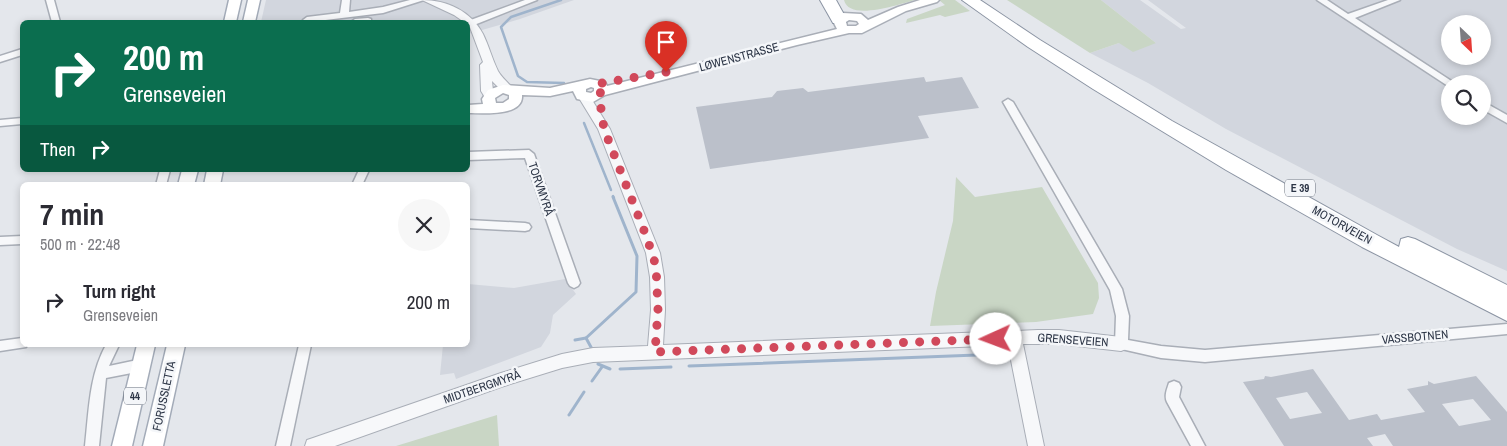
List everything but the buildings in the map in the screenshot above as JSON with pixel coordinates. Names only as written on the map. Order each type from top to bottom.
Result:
[{"type":"highway","points":[[828,0],[850,21]]},
{"type":"highway","points":[[837,0],[850,21]]},
{"type":"highway","name":"MOTORVEIEN","points":[[970,0],[1078,72],[1180,134],[1333,220],[1507,312]]},
{"type":"highway","name":"E 39","points":[[989,0],[1065,50],[1195,130],[1398,240],[1507,295]]},
{"type":"main road","points":[[231,20],[236,0]]},
{"type":"main road","points":[[249,20],[254,0]]},
{"type":"main road","name":"LØWENSTRASSE","points":[[583,93],[590,83],[599,90],[933,0]]},
{"type":"main road","points":[[508,89],[517,95],[514,104]]},
{"type":"main road","points":[[470,108],[491,100],[498,90],[583,93]]},
{"type":"main road","points":[[470,104],[491,100],[505,108],[536,98],[583,93]]},
{"type":"main road","name":"44","points":[[122,446],[146,347]]},
{"type":"main road","name":"FORUSSLETTA","points":[[153,446],[176,347]]},
{"type":"street","points":[[50,0],[55,20]]},
{"type":"street","points":[[344,15],[346,0]]},
{"type":"street","points":[[307,20],[383,10],[420,0]]},
{"type":"street","points":[[427,0],[460,14],[467,20]]},
{"type":"street","points":[[508,89],[497,81],[471,23],[533,0]]},
{"type":"street","points":[[1321,0],[1441,78]]},
{"type":"street","points":[[1348,18],[1396,0]]},
{"type":"street","points":[[382,20],[383,10]]},
{"type":"street","points":[[0,60],[20,53]]},
{"type":"street","points":[[486,59],[487,91],[491,100]]},
{"type":"street","points":[[599,90],[604,129]]},
{"type":"street","points":[[583,93],[604,129],[647,238],[656,266],[658,310],[655,352]]},
{"type":"street","name":"GRENSEVEIEN","points":[[655,352],[1059,337],[1120,344],[1123,323],[1122,309],[1116,289],[1008,102]]},
{"type":"street","points":[[1491,110],[1507,120]]},
{"type":"street","points":[[0,123],[20,121]]},
{"type":"street","name":"TORVMYRÅ","points":[[470,156],[529,154],[574,283]]},
{"type":"street","points":[[470,224],[525,227]]},
{"type":"street","points":[[0,241],[20,240]]},
{"type":"street","name":"VASSBOTNEN","points":[[1120,344],[1161,352],[1205,356],[1507,329]]},
{"type":"street","points":[[1014,338],[1036,446]]},
{"type":"street","points":[[0,346],[20,343]]},
{"type":"street","points":[[92,446],[95,407],[103,362],[112,347]]},
{"type":"street","points":[[282,446],[305,347]]},
{"type":"street","name":"MIDTBERGMYRÅ","points":[[313,446],[501,380],[562,361],[592,355],[655,352]]},
{"type":"street","points":[[101,373],[142,365]]},
{"type":"street","points":[[1174,387],[1172,398],[1198,446]]},
{"type":"shaded area","points":[[266,0],[574,0],[520,19],[470,33],[470,20],[261,20]]},
{"type":"shaded area","points":[[1101,0],[1140,0],[1181,29],[1186,28],[1148,0],[1507,0],[1507,271],[1457,249],[1226,129],[1148,83],[1090,53],[1119,43],[1156,43]]},
{"type":"shaded area","points":[[565,279],[576,294],[553,315],[550,333],[541,347],[456,379],[454,373],[440,375],[443,347],[470,347],[470,284],[514,288]]},
{"type":"green space","points":[[844,0],[915,0],[887,8],[865,11],[855,10],[848,6]]},
{"type":"green space","points":[[939,0],[955,0],[970,11],[945,17],[940,15],[906,23],[907,19],[945,5]]},
{"type":"green space","points":[[1007,0],[1101,0],[1156,43],[1133,52],[1119,43],[1090,53]]},
{"type":"green space","points":[[956,177],[975,197],[1042,187],[1098,283],[1099,298],[1093,314],[1036,322],[930,326],[953,221]]},
{"type":"green space","points":[[497,415],[499,446],[396,446]]},
{"type":"waterway","points":[[561,0],[511,17],[501,27],[518,76],[527,82],[564,83]]},
{"type":"waterway","points":[[584,123],[611,190]]},
{"type":"waterway","points":[[586,338],[636,292],[637,256],[613,197]]},
{"type":"waterway","points":[[575,340],[586,338]]},
{"type":"waterway","points":[[586,338],[592,349]]},
{"type":"waterway","points":[[689,366],[1003,354]]},
{"type":"waterway","points":[[598,364],[610,369]]},
{"type":"waterway","points":[[592,381],[602,367]]},
{"type":"waterway","points":[[620,369],[671,367]]},
{"type":"waterway","points":[[569,415],[584,392]]},
{"type":"route","points":[[666,72],[597,84],[602,87],[599,95],[604,129],[647,238],[656,266],[658,310],[655,352],[996,339]]}]
